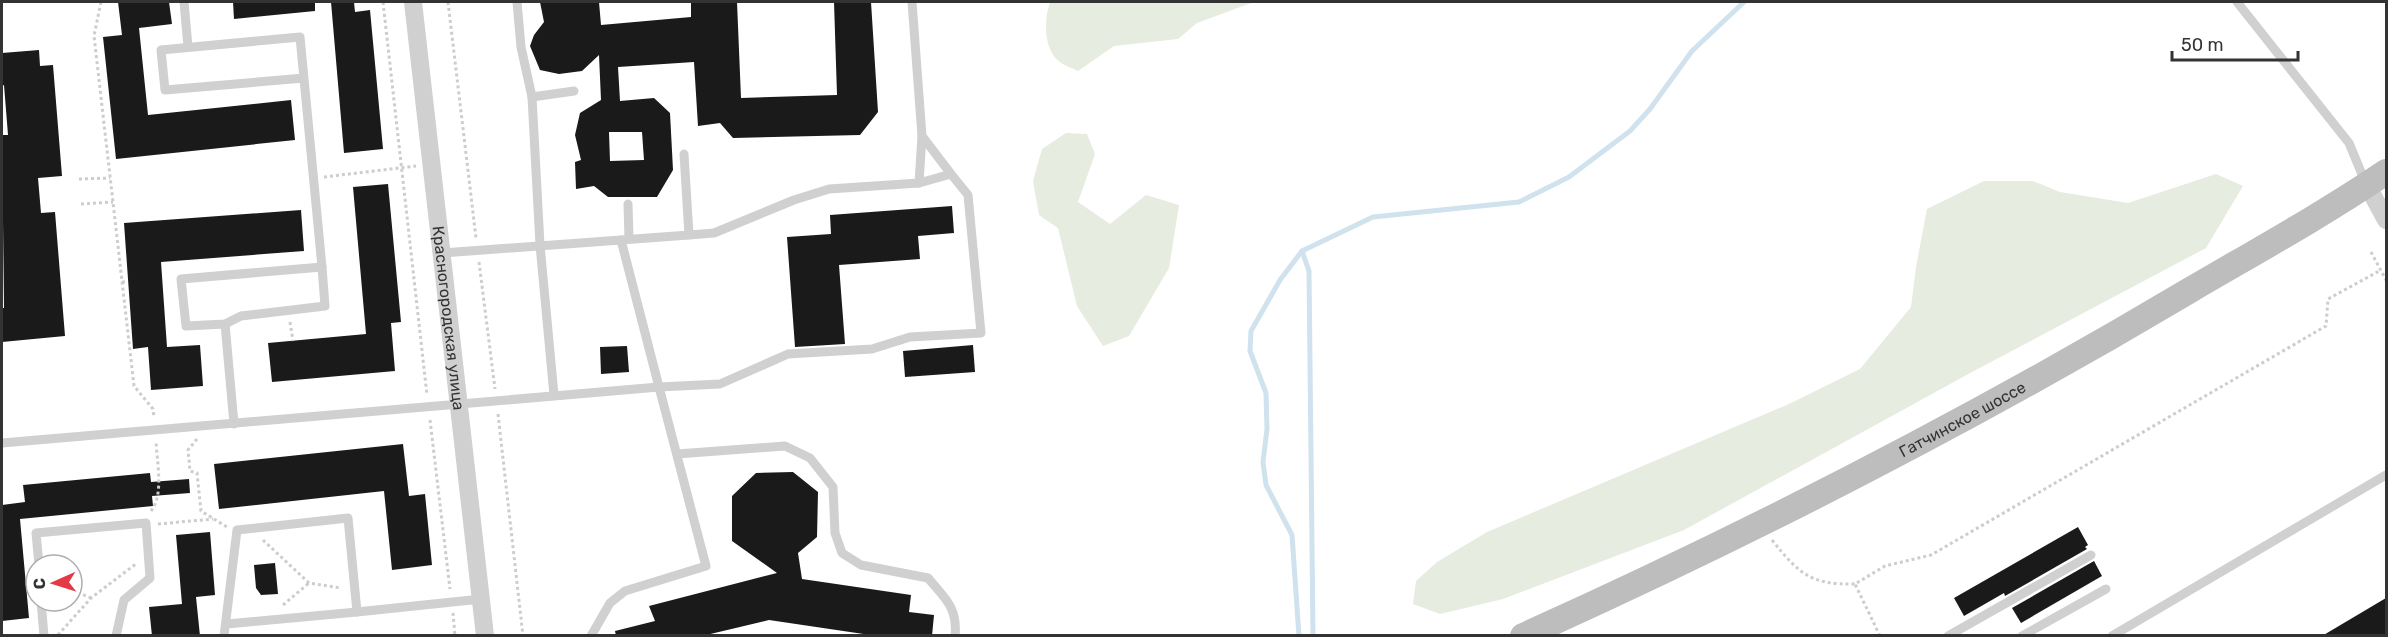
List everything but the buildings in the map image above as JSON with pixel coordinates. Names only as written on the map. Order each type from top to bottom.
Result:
[{"type":"main road","name":"Гатчинское шоссе","points":[[1523,636],[1636,585],[1760,524],[2088,351],[2377,179]]},
{"type":"street","name":"Красногородская улица","points":[[413,2],[485,636]]},
{"type":"street","points":[[2377,179],[2386,220]]},
{"type":"lane","points":[[184,2],[188,47]]},
{"type":"lane","points":[[517,2],[521,47],[532,97],[540,245],[554,395]]},
{"type":"lane","points":[[912,2],[922,136],[919,183]]},
{"type":"lane","points":[[2237,2],[2377,179]]},
{"type":"lane","points":[[304,78],[165,90],[161,50],[300,37],[314,178],[322,267],[325,306],[241,316],[225,324],[186,326],[181,279],[322,267]]},
{"type":"lane","points":[[532,97],[574,91]]},
{"type":"lane","points":[[2,443],[554,395],[720,384],[788,354],[872,349],[909,337],[981,333],[968,195],[922,136]]},
{"type":"lane","points":[[684,154],[689,235]]},
{"type":"lane","points":[[442,253],[714,233],[794,200],[829,189],[919,183],[951,174]]},
{"type":"lane","points":[[591,636],[610,603],[625,591],[706,566],[659,387],[625,239],[628,204]]},
{"type":"lane","points":[[225,324],[234,424]]},
{"type":"lane","points":[[677,454],[785,446],[810,458],[833,487],[835,533],[842,553],[861,565],[928,578],[951,606],[957,619],[955,636]]},
{"type":"lane","points":[[2112,636],[2386,475]]},
{"type":"lane","points":[[224,636],[237,530],[348,518],[357,612]]},
{"type":"lane","points":[[38,553],[36,532],[146,519],[150,578],[124,600],[116,636]]},
{"type":"lane","points":[[1948,636],[2091,555]]},
{"type":"lane","points":[[2022,636],[2106,589]]},
{"type":"lane","points":[[227,624],[481,599]]},
{"type":"lane","points":[[42,613],[44,636]]},
{"type":"lane","points":[[2128,626],[2134,636]]},
{"type":"path","points":[[101,2],[94,36],[134,386],[153,409],[154,419]]},
{"type":"path","points":[[383,2],[402,168]]},
{"type":"path","points":[[448,2],[523,636]]},
{"type":"path","points":[[314,178],[421,166]]},
{"type":"path","points":[[79,179],[110,177]]},
{"type":"path","points":[[81,204],[113,202]]},
{"type":"path","points":[[2371,252],[2386,278]]},
{"type":"path","points":[[1760,524],[1789,561],[1807,577],[1829,584],[1855,584],[1885,566],[1931,555],[2326,326],[2328,299],[2381,270]]},
{"type":"path","points":[[122,282],[128,282]]},
{"type":"path","points":[[289,310],[293,341]]},
{"type":"path","points":[[202,426],[200,436],[188,450],[190,471],[197,473],[201,511],[237,530]]},
{"type":"path","points":[[146,519],[155,506],[158,487],[156,441]]},
{"type":"path","points":[[146,519],[213,519]]},
{"type":"path","points":[[260,528],[261,539],[309,583],[344,588],[357,612]]},
{"type":"path","points":[[57,636],[92,598],[149,556]]},
{"type":"path","points":[[283,619],[283,605],[309,583]]},
{"type":"path","points":[[1855,584],[1880,636]]},
{"type":"path","points":[[84,595],[92,598]]},
{"type":"shaded area","points":[[1050,2],[1254,2],[1197,23],[1178,39],[1114,46],[1078,71],[1060,62],[1050,50],[1046,25]]},
{"type":"shaded area","points":[[1066,133],[1087,134],[1095,154],[1078,202],[1110,224],[1146,195],[1179,205],[1169,268],[1129,336],[1103,346],[1077,306],[1058,228],[1039,215],[1033,181],[1042,149]]},
{"type":"shaded area","points":[[2216,174],[2243,186],[2206,248],[1972,372],[1684,530],[1503,599],[1440,614],[1413,604],[1416,581],[1437,562],[1487,532],[1789,404],[1860,369],[1911,307],[1927,209],[1984,181],[2033,181],[2060,192],[2128,203]]},
{"type":"waterway","points":[[1299,636],[1292,535],[1266,485],[1263,462],[1267,429],[1266,393],[1250,351],[1251,331],[1280,280],[1302,251],[1373,217],[1519,202],[1569,177],[1630,131],[1650,109],[1692,51],[1744,2]]},
{"type":"waterway","points":[[1302,251],[1309,271],[1313,636]]}]
